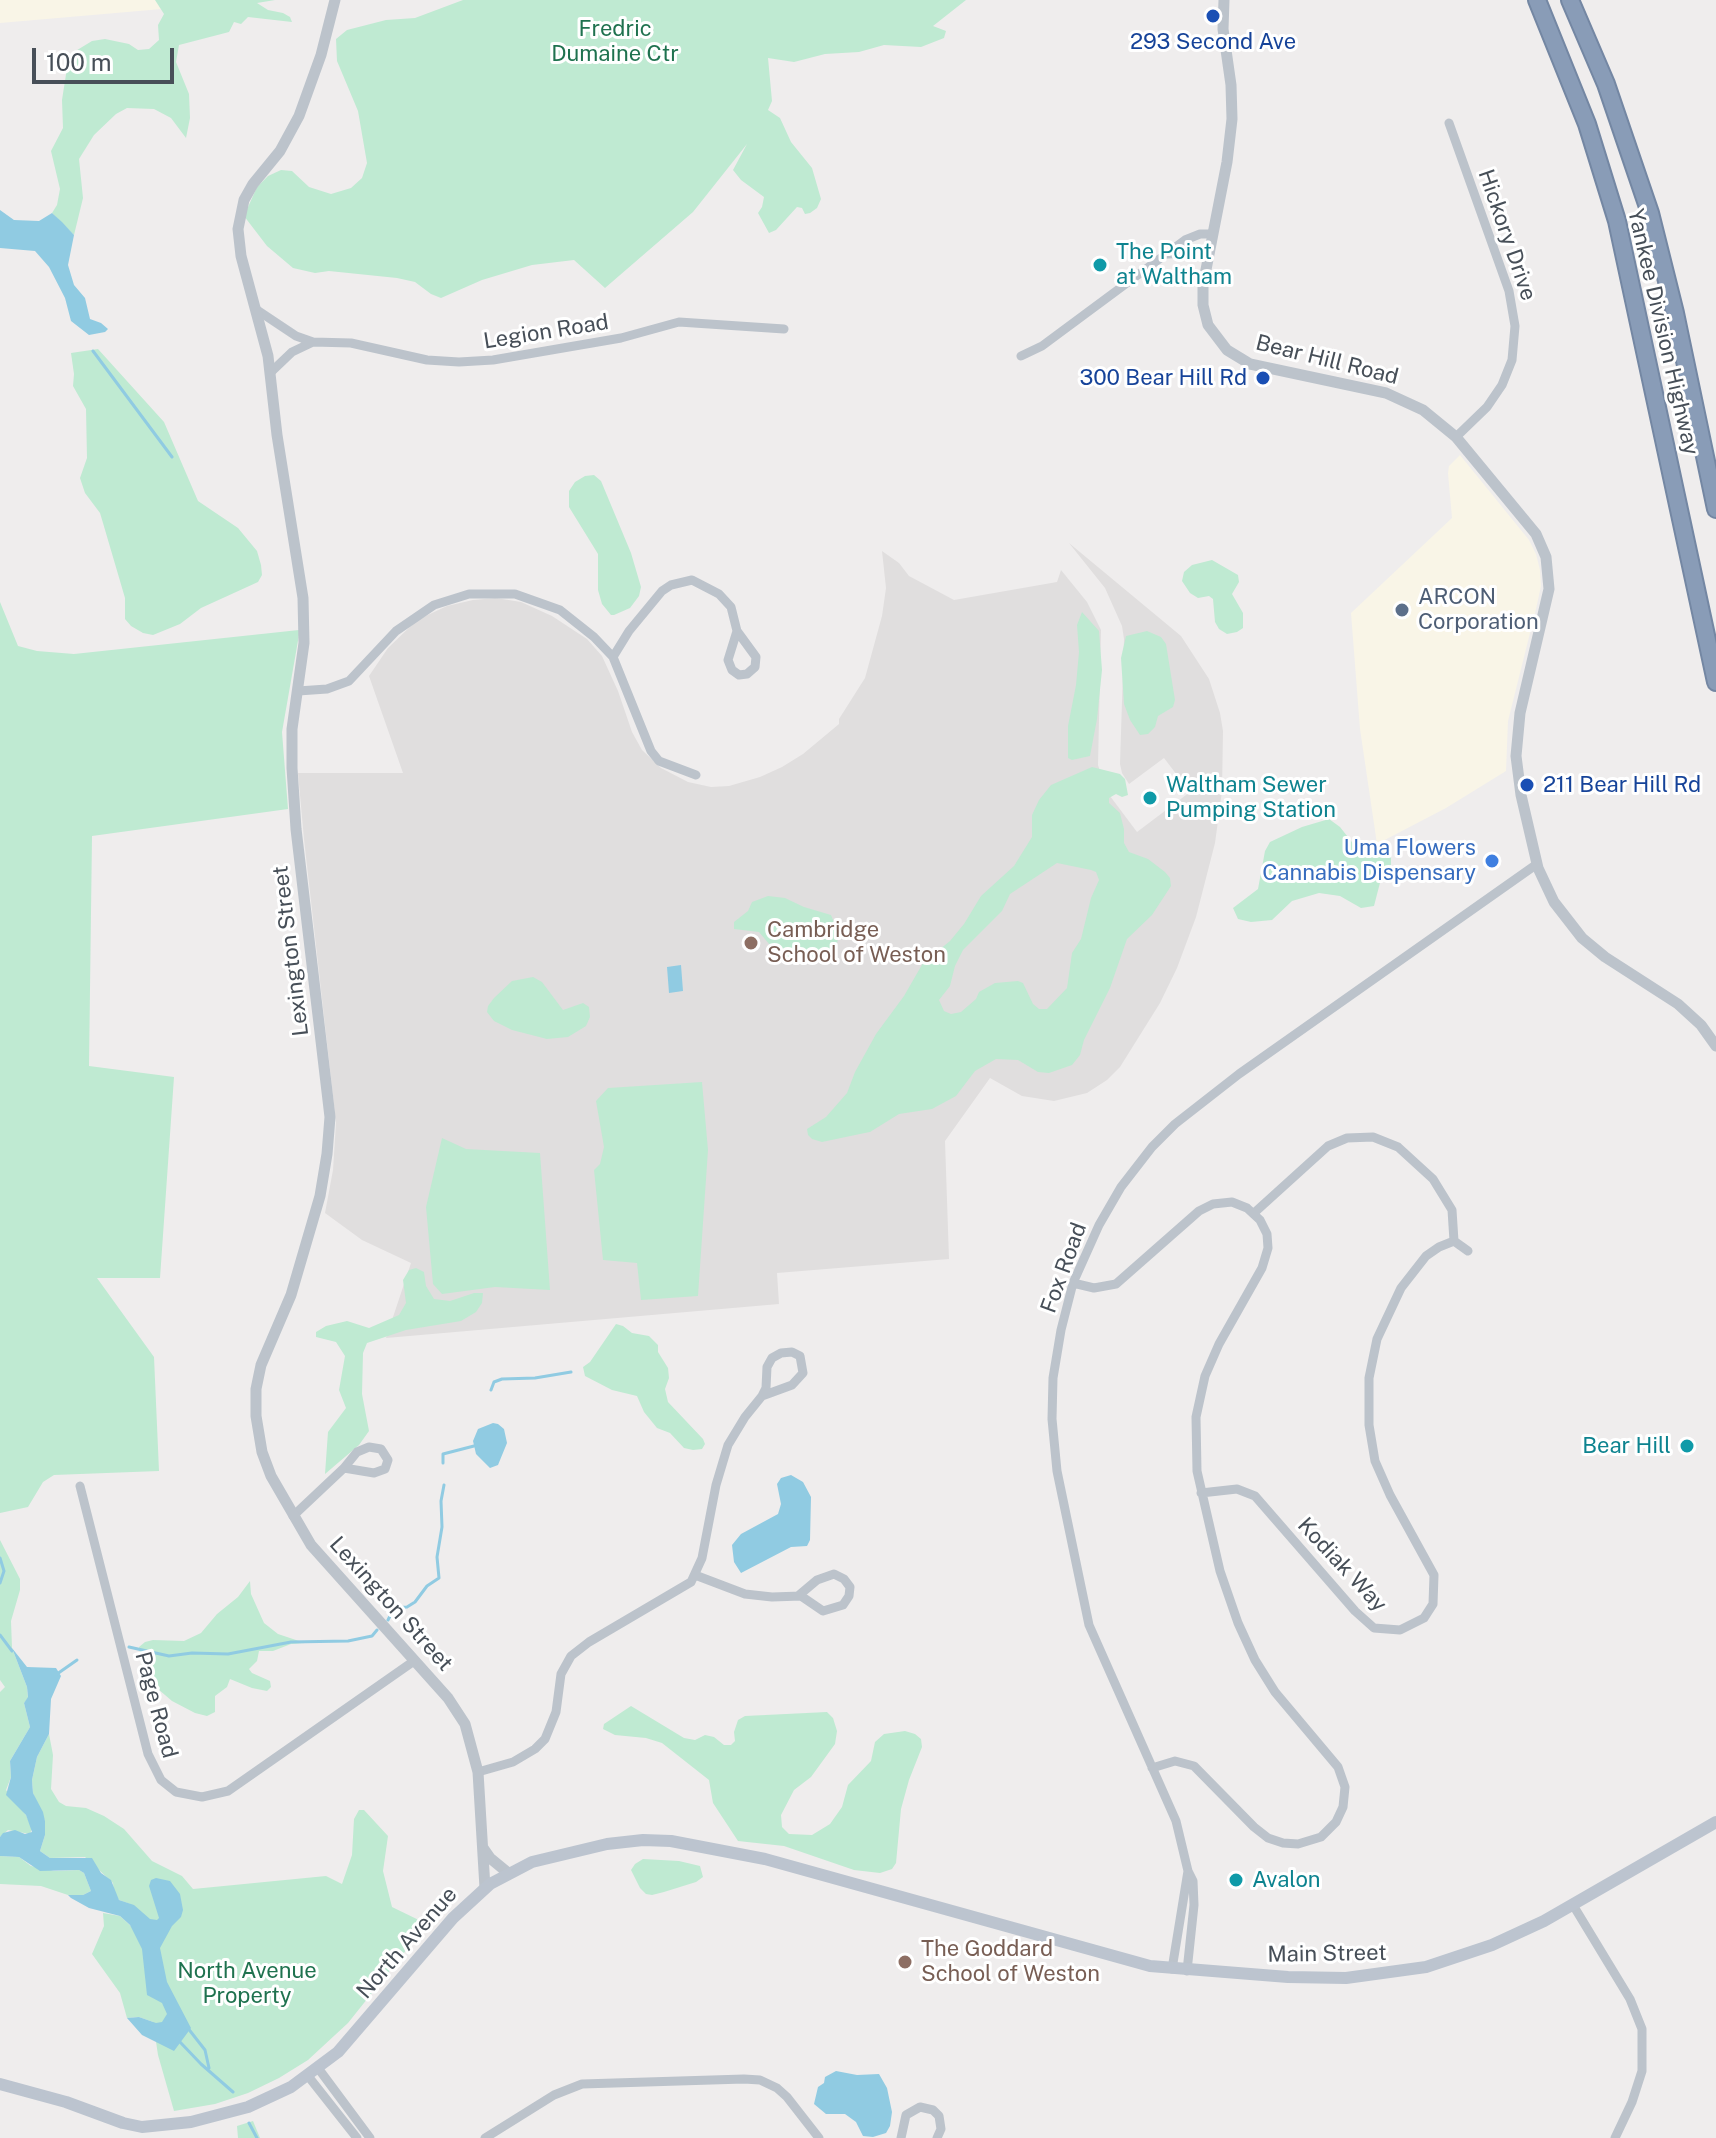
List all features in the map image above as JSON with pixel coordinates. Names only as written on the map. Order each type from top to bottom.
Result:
[{"type":"highway","name":"Yankee Division Highway","points":[[1537,0],[1587,124],[1617,221],[1716,682]]},
{"type":"highway","name":"Yankee Division Highway","points":[[1570,0],[1610,94],[1650,213],[1675,313],[1716,509]]},
{"type":"main road","name":"Main Street","points":[[960,1914],[1098,1954],[1187,1971],[1312,1978],[1405,1971],[1481,1950],[1522,1932],[1716,1822]]},
{"type":"main road","name":"North Avenue","points":[[0,2084],[46,2096],[136,2132],[225,2115],[271,2097],[313,2072],[348,2041],[453,1918],[485,1888],[507,1872],[540,1859],[595,1846],[634,1841],[671,1841],[789,1865],[960,1914]]},
{"type":"street","name":"Lexington Street","points":[[335,0],[321,55],[299,116],[280,151],[253,184],[241,211],[239,244],[270,373],[303,598],[304,643],[291,736],[294,803],[330,1133],[318,1205],[291,1295],[261,1365],[255,1401],[265,1460],[293,1516],[319,1556],[460,1714],[478,1772],[485,1888]]},
{"type":"street","name":"Bear Hill Road","points":[[1224,0],[1223,29],[1232,119],[1227,162],[1202,290],[1203,310],[1213,334],[1231,353],[1263,367],[1366,388],[1400,398],[1430,415],[1456,437],[1536,534],[1548,567],[1549,593],[1516,741],[1519,786],[1537,864],[1554,902],[1582,938],[1605,957],[1678,1004],[1697,1021],[1716,1046]]},
{"type":"street","name":"Hickory Drive","points":[[1449,123],[1509,291],[1515,326],[1512,360],[1502,385],[1487,407],[1456,437]]},
{"type":"street","points":[[1021,356],[1042,346],[1190,238],[1213,234]]},
{"type":"street","points":[[1162,257],[1178,253],[1208,257]]},
{"type":"street","name":"Legion Road","points":[[257,310],[296,336],[313,342],[351,343],[420,359],[459,362],[493,360],[621,338],[679,322],[784,329]]},
{"type":"street","points":[[270,373],[292,352],[313,342]]},
{"type":"street","points":[[613,657],[629,631],[662,591],[671,585],[692,580],[719,594],[731,607],[737,631]]},
{"type":"street","points":[[298,691],[322,691],[349,681],[392,635],[439,602],[469,594],[515,594],[551,606],[574,619],[613,657],[651,751],[659,761],[696,775]]},
{"type":"street","name":"Fox Road","points":[[1187,1971],[1194,1885],[1178,1828],[1089,1625],[1057,1471],[1052,1419],[1054,1370],[1073,1283],[1099,1225],[1121,1187],[1146,1154],[1175,1124],[1239,1074],[1537,864]]},
{"type":"street","points":[[1254,1213],[1328,1146],[1347,1138],[1373,1137],[1386,1140],[1404,1152],[1439,1185],[1452,1210],[1454,1241],[1468,1251]]},
{"type":"street","points":[[1073,1283],[1094,1288],[1116,1284],[1208,1206],[1232,1202],[1254,1213],[1267,1234],[1267,1254],[1262,1268],[1219,1344],[1201,1390],[1195,1440],[1201,1493],[1226,1594],[1246,1643],[1284,1705],[1338,1767],[1343,1780],[1344,1800],[1336,1822],[1321,1837],[1298,1844],[1283,1843],[1268,1838],[1254,1827],[1190,1763],[1175,1761],[1152,1768]]},
{"type":"street","name":"Kodiak Way","points":[[1201,1493],[1237,1489],[1255,1496],[1355,1611],[1374,1628],[1400,1630],[1424,1618],[1433,1604],[1434,1575],[1375,1461],[1369,1425],[1369,1378],[1377,1339],[1396,1295],[1426,1256],[1454,1241]]},
{"type":"street","points":[[478,1772],[513,1762],[545,1739],[556,1712],[563,1669],[571,1656],[589,1642],[684,1588],[695,1575],[702,1558],[716,1485],[728,1445],[762,1396],[766,1388],[767,1367],[772,1358],[792,1352],[800,1356],[803,1373],[792,1385],[762,1396]]},
{"type":"street","points":[[293,1516],[344,1468]]},
{"type":"street","name":"Page Road","points":[[80,1486],[148,1754],[161,1780],[176,1792],[202,1797],[228,1791],[414,1661]]},
{"type":"street","points":[[695,1575],[745,1594],[798,1596],[823,1611],[843,1605],[850,1587],[844,1579],[834,1574],[817,1580],[798,1596]]},
{"type":"street","points":[[481,1842],[488,1856],[507,1872]]},
{"type":"street","name":"Fox Road","points":[[1172,1969],[1188,1871]]},
{"type":"street","points":[[1573,1905],[1635,2009],[1643,2035],[1643,2061],[1638,2087],[1615,2138]]},
{"type":"street","points":[[313,2072],[357,2138]]},
{"type":"street","points":[[313,2072],[370,2138]]},
{"type":"street","points":[[485,2138],[554,2095],[582,2084],[735,2079],[760,2080],[777,2088],[819,2138]]},
{"type":"street","points":[[901,2138],[906,2115],[916,2107],[925,2107],[936,2112],[940,2120],[941,2129],[937,2138]]},
{"type":"shaded area","points":[[0,0],[266,0],[0,23]]},
{"type":"shaded area","points":[[1460,455],[1529,540],[1540,570],[1541,586],[1508,721],[1506,771],[1446,808],[1377,844],[1360,729],[1351,613],[1452,518],[1448,473],[1449,466]]},
{"type":"shaded area","name":"Cambridge School of Weston","points":[[1069,543],[1181,636],[1209,679],[1223,731],[1222,791],[1215,843],[1196,917],[1160,1003],[1120,1067],[1087,1093],[1054,1101],[1022,1096],[990,1078],[945,1141],[949,1259],[777,1273],[779,1304],[386,1338],[411,1263],[362,1240],[325,1213],[333,1170],[336,1123],[298,773],[403,773],[369,676],[388,648],[417,620],[447,606],[496,598],[521,602],[552,616],[587,639],[602,656],[632,732],[642,750],[661,768],[688,782],[711,787],[729,786],[782,767],[839,724],[839,719],[865,678],[882,616],[886,588],[882,551],[899,563],[909,576],[954,600],[1057,582],[1061,570],[1087,602],[1101,630],[1098,765],[1107,792],[1137,832],[1190,792],[1164,758],[1129,784],[1122,773],[1122,626],[1105,588]]},
{"type":"green space","points":[[155,0],[275,0],[257,3],[268,10],[283,13],[292,22],[248,17],[241,24],[234,22],[229,32],[179,45],[176,62],[189,94],[190,118],[186,138],[171,118],[154,109],[127,108],[116,114],[94,135],[79,159],[83,198],[74,235],[52,213],[60,189],[51,151],[63,128],[62,100],[69,55],[92,41],[105,39],[129,44],[138,50],[149,49],[159,40],[158,25],[164,14]]},
{"type":"green space","name":"Fredric Dumaine Ctr","points":[[463,0],[966,0],[933,26],[946,31],[944,38],[921,47],[884,45],[794,62],[768,58],[772,101],[768,110],[780,118],[791,142],[812,168],[821,199],[817,208],[810,213],[805,214],[802,208],[797,207],[776,230],[769,233],[758,213],[764,197],[733,170],[747,144],[693,212],[605,288],[574,260],[532,265],[482,280],[441,298],[415,282],[397,278],[329,271],[315,273],[293,268],[267,246],[244,216],[257,187],[268,176],[281,170],[292,171],[309,187],[331,194],[351,188],[362,178],[367,163],[358,111],[337,61],[336,39],[347,30],[386,20],[415,18]]},
{"type":"green space","points":[[98,349],[164,422],[198,501],[238,528],[257,551],[261,565],[262,575],[258,582],[201,608],[180,624],[153,635],[143,633],[125,619],[125,598],[100,513],[85,493],[80,478],[87,458],[86,409],[73,386],[71,353]]},
{"type":"green space","points":[[594,475],[601,481],[631,553],[641,587],[639,596],[630,608],[614,615],[602,604],[598,590],[598,554],[569,507],[569,491],[575,482]]},
{"type":"green space","points":[[1212,560],[1238,575],[1239,582],[1232,594],[1243,613],[1243,628],[1237,632],[1227,634],[1219,629],[1215,622],[1213,599],[1209,596],[1198,598],[1182,581],[1184,572],[1192,565]]},
{"type":"green space","points":[[0,602],[18,646],[37,651],[74,654],[299,630],[299,635],[282,732],[288,809],[92,836],[89,1066],[174,1077],[160,1278],[97,1278],[154,1357],[159,1471],[54,1475],[43,1482],[28,1507],[0,1513]]},
{"type":"green space","points":[[1082,612],[1099,631],[1102,670],[1090,756],[1072,760],[1068,758],[1068,726],[1079,652],[1077,625]]},
{"type":"green space","points":[[1147,631],[1161,637],[1166,644],[1175,700],[1173,707],[1158,716],[1155,727],[1148,734],[1140,735],[1124,704],[1121,658],[1126,636]]},
{"type":"green space","points":[[1092,767],[1120,774],[1125,779],[1128,795],[1122,797],[1116,794],[1109,798],[1109,803],[1120,813],[1124,843],[1129,852],[1148,859],[1165,872],[1171,886],[1152,915],[1127,939],[1110,988],[1084,1040],[1080,1055],[1072,1065],[1049,1073],[1038,1072],[1018,1060],[996,1059],[975,1071],[956,1096],[932,1109],[899,1114],[870,1132],[822,1142],[812,1139],[807,1129],[826,1117],[847,1093],[876,1034],[923,963],[950,941],[981,896],[1014,866],[1032,837],[1032,815],[1051,785]],"holes":[[[1057,863],[1096,872],[1099,880],[1081,939],[1072,953],[1067,988],[1047,1009],[1039,1009],[1033,1004],[1023,983],[1018,981],[995,983],[979,992],[976,999],[961,1012],[951,1014],[944,1011],[939,1000],[950,986],[963,950],[1002,911],[1010,894]]]},
{"type":"green space","points":[[1329,819],[1355,846],[1387,850],[1391,855],[1391,865],[1382,875],[1374,906],[1361,908],[1340,896],[1319,893],[1292,901],[1272,920],[1251,922],[1238,919],[1233,908],[1258,889],[1265,851],[1270,842]]},
{"type":"green space","points":[[768,896],[785,898],[831,915],[839,934],[836,948],[808,961],[797,961],[775,951],[759,932],[734,929],[734,922],[748,911],[752,902]]},
{"type":"green space","points":[[533,977],[542,982],[563,1010],[583,1003],[589,1007],[590,1017],[586,1026],[568,1037],[547,1039],[512,1030],[494,1021],[487,1012],[494,998],[512,981]]},
{"type":"green space","points":[[702,1082],[708,1150],[698,1296],[641,1300],[637,1263],[603,1260],[594,1170],[600,1164],[604,1147],[596,1101],[608,1088]]},
{"type":"green space","points":[[442,1138],[466,1149],[540,1153],[550,1290],[495,1287],[442,1294],[433,1284],[426,1207]]},
{"type":"green space","points":[[416,1268],[424,1272],[426,1286],[434,1299],[450,1301],[483,1293],[482,1303],[476,1312],[461,1321],[406,1330],[367,1343],[363,1353],[362,1394],[369,1431],[359,1445],[325,1474],[328,1432],[346,1408],[339,1390],[345,1356],[336,1342],[316,1337],[316,1332],[347,1321],[369,1328],[399,1315],[406,1303],[403,1280],[409,1270]]},
{"type":"green space","points":[[616,1324],[632,1333],[649,1336],[658,1345],[658,1352],[668,1368],[669,1378],[665,1389],[668,1402],[703,1439],[705,1444],[702,1449],[684,1448],[670,1433],[657,1428],[644,1412],[637,1396],[612,1390],[585,1376],[583,1367],[590,1362]]},
{"type":"green space","points":[[0,1540],[20,1579],[11,1621],[12,1648],[27,1687],[28,1698],[24,1703],[30,1727],[10,1761],[11,1777],[6,1790],[32,1828],[30,1834],[8,1830],[0,1837],[0,1692],[5,1687],[0,1680]]},
{"type":"green space","points":[[250,1581],[251,1594],[264,1623],[278,1634],[305,1643],[259,1651],[257,1661],[249,1669],[270,1681],[271,1687],[267,1691],[230,1679],[227,1687],[215,1696],[215,1712],[207,1716],[172,1701],[151,1683],[142,1667],[139,1647],[153,1640],[184,1641],[201,1633]]},
{"type":"green space","points":[[631,1706],[684,1738],[695,1740],[705,1735],[714,1737],[724,1745],[735,1741],[738,1720],[745,1716],[827,1712],[833,1718],[837,1731],[835,1744],[811,1777],[794,1790],[781,1815],[782,1827],[789,1834],[812,1835],[830,1824],[842,1807],[848,1785],[871,1761],[875,1742],[884,1734],[905,1731],[915,1734],[921,1739],[922,1747],[901,1809],[896,1863],[892,1869],[880,1873],[854,1870],[784,1846],[738,1841],[713,1803],[709,1780],[662,1743],[615,1735],[603,1729],[604,1724]]},
{"type":"green space","name":"North Avenue Property","points":[[49,1734],[53,1755],[51,1789],[59,1802],[104,1816],[124,1829],[152,1861],[182,1876],[193,1889],[326,1876],[342,1884],[352,1855],[354,1819],[359,1810],[364,1810],[388,1836],[383,1871],[392,1907],[427,1924],[348,2023],[308,2060],[248,2093],[215,2104],[174,2111],[158,2055],[153,2022],[139,2017],[127,2018],[120,1993],[92,1954],[104,1926],[103,1913],[120,1916],[134,1929],[130,1904],[119,1900],[113,1883],[85,1857],[50,1858],[40,1851],[45,1821],[33,1793],[32,1780],[37,1757]]},
{"type":"green space","points":[[0,1856],[19,1857],[31,1866],[54,1871],[79,1870],[84,1873],[91,1891],[83,1895],[68,1895],[41,1886],[0,1884]]},
{"type":"green space","points":[[643,1859],[679,1861],[700,1866],[703,1877],[664,1892],[646,1894],[631,1870]]},
{"type":"green space","points":[[253,2121],[260,2138],[238,2138],[237,2126]]},
{"type":"water","points":[[0,210],[14,220],[39,221],[52,213],[74,235],[68,265],[74,285],[85,298],[90,319],[108,329],[105,332],[89,335],[71,321],[65,298],[49,267],[35,251],[0,248]]},
{"type":"water","points":[[681,965],[683,991],[669,993],[667,967]]},
{"type":"water","points":[[493,1423],[504,1429],[507,1443],[498,1465],[490,1468],[476,1454],[473,1441],[478,1429]]},
{"type":"water","points":[[791,1475],[803,1482],[811,1497],[810,1540],[807,1546],[791,1547],[741,1573],[734,1562],[732,1545],[741,1534],[778,1514],[781,1504],[777,1484],[781,1478]]},
{"type":"water","points":[[12,1648],[27,1667],[56,1668],[61,1676],[51,1699],[49,1734],[37,1757],[32,1780],[33,1793],[45,1821],[40,1851],[50,1858],[92,1858],[101,1873],[111,1880],[119,1900],[134,1905],[150,1919],[159,1918],[149,1886],[151,1880],[170,1881],[180,1894],[181,1917],[172,1926],[160,1948],[167,1982],[191,2028],[174,2051],[142,2035],[127,2018],[139,2017],[156,2023],[162,2022],[167,2014],[162,2003],[147,1995],[142,1949],[130,1925],[120,1916],[89,1908],[68,1895],[83,1895],[91,1891],[84,1873],[79,1870],[40,1871],[19,1857],[0,1856],[0,1837],[3,1833],[15,1830],[25,1834],[32,1832],[26,1815],[6,1795],[11,1777],[10,1761],[30,1727],[24,1703],[28,1697],[27,1687]]},
{"type":"water","points":[[836,2071],[857,2075],[879,2074],[887,2088],[892,2112],[886,2133],[863,2136],[856,2122],[845,2114],[826,2114],[814,2104],[818,2087],[824,2083],[825,2077]]},
{"type":"waterway","points":[[93,351],[172,457]]},
{"type":"waterway","points":[[491,1390],[494,1382],[502,1379],[571,1372]]},
{"type":"waterway","points":[[443,1463],[443,1454],[474,1446]]},
{"type":"waterway","points":[[388,1620],[394,1608],[407,1607],[415,1602],[427,1586],[439,1578],[437,1557],[444,1485]]},
{"type":"waterway","points":[[0,1558],[4,1571],[0,1583]]},
{"type":"waterway","points":[[129,1647],[169,1656],[228,1654],[291,1642],[348,1641],[372,1636],[377,1630]]},
{"type":"waterway","points":[[0,1635],[12,1651]]},
{"type":"waterway","points":[[57,1674],[77,1660]]},
{"type":"waterway","points":[[187,2027],[205,2050],[209,2068]]},
{"type":"waterway","points":[[180,2042],[233,2092]]},
{"type":"waterway","points":[[249,2123],[257,2138]]},
{"type":"place","name":"293 Second Ave","points":[[1213,16]]},
{"type":"place","name":"The Point at Waltham","points":[[1100,265]]},
{"type":"place","name":"300 Bear Hill Rd","points":[[1263,378]]},
{"type":"place","name":"ARCON Corporation","points":[[1402,610]]},
{"type":"place","name":"211 Bear Hill Rd","points":[[1527,785]]},
{"type":"place","name":"Waltham Sewer Pumping Station","points":[[1150,798]]},
{"type":"place","name":"Uma Flowers Cannabis Dispensary","points":[[1492,861]]},
{"type":"place","name":"Cambridge School of Weston","points":[[751,943]]},
{"type":"place","name":"Bear Hill","points":[[1687,1446]]},
{"type":"place","name":"Avalon","points":[[1236,1880]]},
{"type":"place","name":"The Goddard School of Weston","points":[[905,1962]]}]
